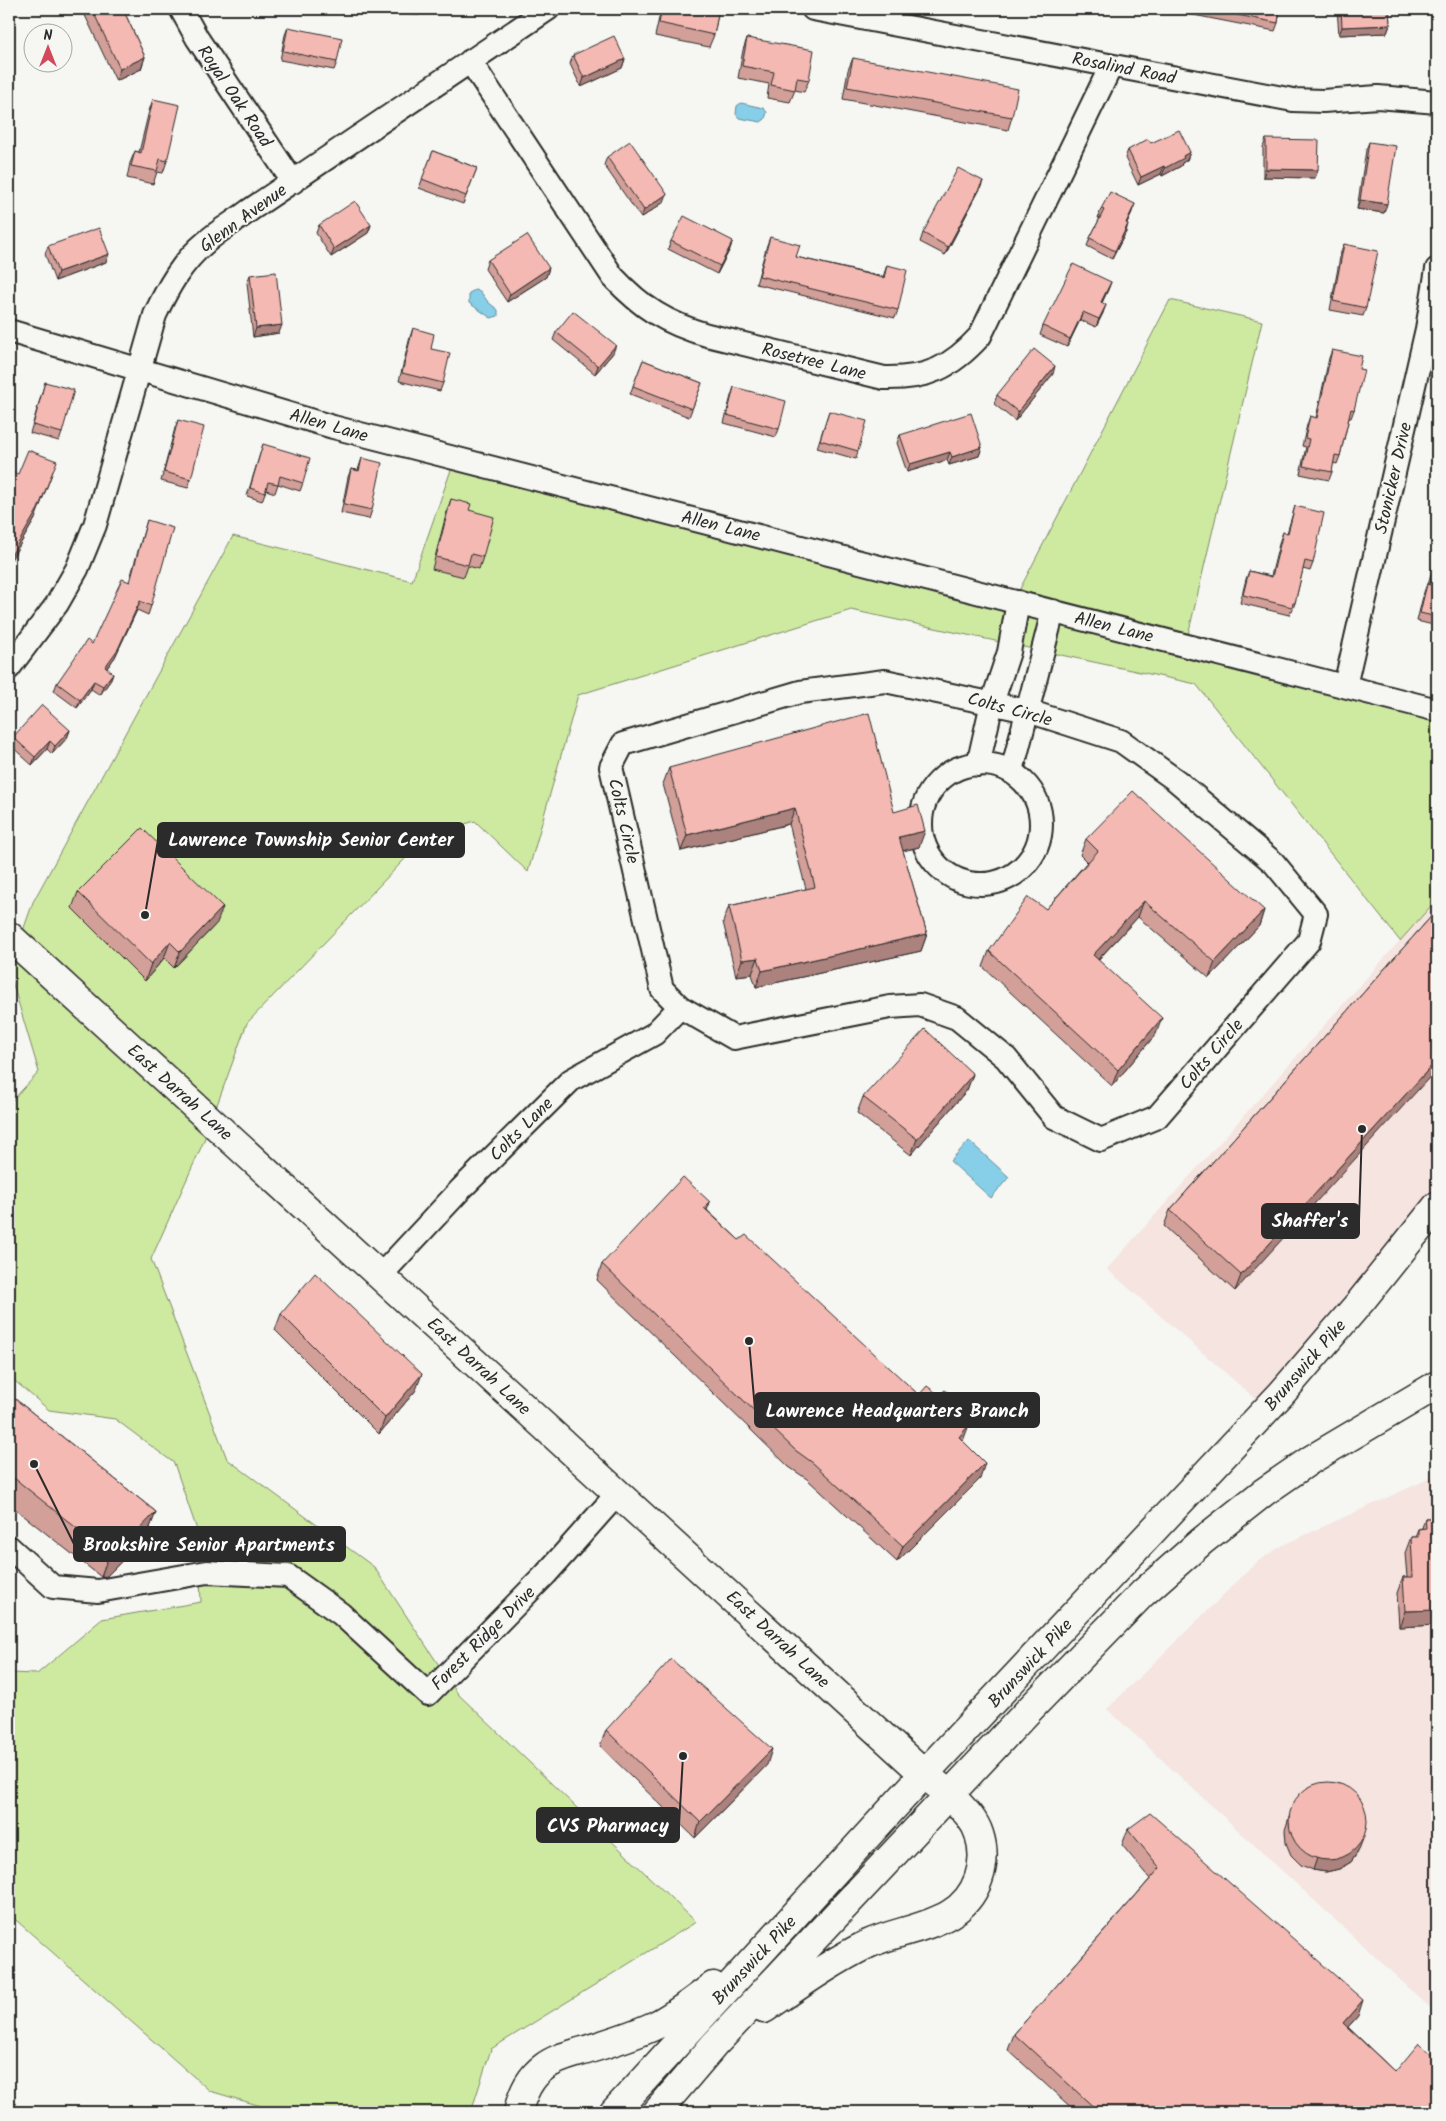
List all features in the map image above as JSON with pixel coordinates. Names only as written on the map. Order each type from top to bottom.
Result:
[{"type":"main road","name":"East Darrah Lane","points":[[9,936],[924,1774],[950,1795],[972,1820],[979,1834],[983,1854],[982,1871],[975,1888],[964,1903],[951,1914],[935,1921],[891,1934],[844,1956],[806,1979],[714,2045]]},
{"type":"main road","name":"Brunswick Pike","points":[[614,2112],[924,1774],[1282,1393],[1361,1301],[1437,1206]]},
{"type":"main road","name":"Brunswick Pike","points":[[657,2112],[714,2045],[1029,1710],[1136,1600],[1202,1541],[1264,1492],[1312,1459],[1437,1385]]},
{"type":"main road","points":[[518,2112],[521,2097],[530,2080],[544,2067],[560,2058],[627,2037],[656,2025],[686,2007],[782,1930]]},
{"type":"street","name":"Royal Oak Road","points":[[181,9],[197,38],[292,182]]},
{"type":"street","name":"Rosalind Road","points":[[812,9],[1294,100],[1323,101],[1378,96],[1437,102]]},
{"type":"street","name":"Glenn Avenue","points":[[9,667],[57,604],[77,569],[96,525],[155,315],[168,288],[185,263],[206,242],[540,11]]},
{"type":"street","name":"Rosetree Lane","points":[[470,61],[613,277],[632,298],[651,312],[681,327],[884,378],[905,378],[928,374],[945,366],[964,353],[980,336],[1111,66]]},
{"type":"street","name":"Stonicker Drive","points":[[1345,686],[1427,329],[1437,269]]},
{"type":"street","name":"Allen Lane","points":[[9,331],[333,427],[1437,710]]},
{"type":"street","points":[[978,764],[992,703],[1009,652],[1018,602]]},
{"type":"street","points":[[1012,772],[1053,611]]},
{"type":"street","name":"Colts Circle","points":[[885,682],[1028,712],[1121,742],[1177,781],[1274,864],[1316,914],[1309,941],[1157,1117],[1101,1140],[1054,1117],[1006,1058],[957,1018],[920,1005],[890,1007],[734,1038],[680,1007],[662,989],[611,767],[623,744],[800,692],[885,682]]},
{"type":"street","points":[[978,764],[998,766],[1012,772],[1028,785],[1038,802],[1042,823],[1039,843],[1029,861],[1014,875],[995,883],[974,884],[956,879],[940,868],[928,852],[922,834],[921,815],[928,796],[939,781],[955,770],[978,764]]},
{"type":"street","name":"Colts Lane","points":[[381,1275],[461,1189],[571,1080],[654,1034],[680,1007]]},
{"type":"street","name":"Forest Ridge Drive","points":[[9,1547],[52,1587],[98,1591],[207,1572],[288,1576],[341,1614],[428,1694],[546,1574],[618,1493]]},
{"type":"shaded area","points":[[1437,899],[1437,1206],[1267,1409],[1107,1269]]},
{"type":"shaded area","points":[[1437,1475],[1437,2014],[1107,1709],[1257,1562],[1283,1545]]},
{"type":"green space","points":[[1170,300],[1262,321],[1184,652],[1437,716],[1437,899],[1400,941],[1196,684],[851,610],[578,695],[528,872],[475,821],[428,835],[247,1023],[203,1143],[151,1259],[227,1459],[374,1567],[458,1694],[696,1922],[491,2049],[471,2112],[281,2112],[210,2091],[9,1914],[9,1673],[37,1674],[102,1619],[201,1602],[198,1533],[174,1463],[115,1419],[49,1410],[9,1376],[9,1104],[39,1072],[9,971],[33,902],[233,536],[412,581],[452,467],[1010,608]]},
{"type":"water","points":[[741,103],[763,108],[767,112],[765,119],[761,122],[739,118],[736,114],[737,106]]},
{"type":"water","points":[[475,290],[480,291],[488,302],[498,310],[498,316],[491,318],[469,303],[469,293]]},
{"type":"water","points":[[969,1141],[1009,1177],[991,1198],[950,1161]]},
{"type":"building","points":[[92,9],[123,9],[145,57],[120,69]]},
{"type":"building","points":[[662,9],[719,9],[714,35],[659,23]]},
{"type":"building","points":[[1207,9],[1280,9],[1278,23]]},
{"type":"building","points":[[1341,9],[1389,9],[1390,25],[1342,27]]},
{"type":"building","points":[[288,27],[342,38],[337,62],[283,51]]},
{"type":"building","points":[[614,36],[625,59],[584,78],[573,55]]},
{"type":"building","points":[[747,38],[814,50],[809,80],[797,78],[795,90],[771,85],[774,72],[742,66]]},
{"type":"building","points":[[853,58],[1018,89],[1012,117],[847,87]]},
{"type":"building","points":[[153,99],[180,105],[167,161],[160,159],[157,171],[131,166],[135,151],[141,153]]},
{"type":"building","points":[[1179,130],[1190,152],[1183,156],[1184,158],[1165,168],[1164,166],[1141,177],[1128,150],[1148,139],[1151,143]]},
{"type":"building","points":[[1266,139],[1319,140],[1318,170],[1266,169]]},
{"type":"building","points":[[630,141],[667,194],[644,210],[607,157]]},
{"type":"building","points":[[1369,142],[1396,146],[1387,204],[1360,200]]},
{"type":"building","points":[[433,151],[477,168],[466,196],[422,179]]},
{"type":"building","points":[[958,168],[983,181],[948,247],[923,233]]},
{"type":"building","points":[[1110,192],[1135,204],[1115,251],[1090,238],[1104,210],[1101,209]]},
{"type":"building","points":[[355,201],[371,225],[334,249],[319,225]]},
{"type":"building","points":[[684,216],[733,241],[720,266],[671,241]]},
{"type":"building","points":[[99,228],[109,254],[58,272],[48,246]]},
{"type":"building","points":[[527,235],[549,268],[510,294],[488,260]]},
{"type":"building","points":[[770,237],[800,245],[796,257],[884,278],[887,265],[907,270],[898,310],[759,276]]},
{"type":"building","points":[[1344,244],[1378,251],[1366,308],[1333,301]]},
{"type":"building","points":[[1073,264],[1111,282],[1101,302],[1106,305],[1099,319],[1083,312],[1070,339],[1043,326]]},
{"type":"building","points":[[276,272],[282,325],[256,328],[250,275]]},
{"type":"building","points":[[573,311],[616,345],[598,366],[556,332]]},
{"type":"building","points":[[413,328],[434,334],[431,349],[450,353],[443,383],[402,373]]},
{"type":"building","points":[[1034,349],[1055,366],[1018,412],[997,395]]},
{"type":"building","points":[[1332,350],[1362,356],[1359,369],[1364,370],[1354,410],[1351,409],[1340,456],[1335,455],[1332,472],[1303,466],[1309,439],[1305,438],[1310,416],[1317,418]]},
{"type":"building","points":[[643,360],[702,383],[692,409],[633,386]]},
{"type":"building","points":[[45,382],[74,390],[62,433],[33,425]]},
{"type":"building","points":[[734,387],[786,401],[779,429],[727,415]]},
{"type":"building","points":[[829,411],[867,421],[858,451],[820,440]]},
{"type":"building","points":[[971,413],[982,447],[952,457],[950,452],[910,464],[900,435]]},
{"type":"building","points":[[178,420],[204,427],[191,479],[164,472]]},
{"type":"building","points":[[263,444],[310,458],[303,483],[280,476],[278,484],[268,482],[265,493],[250,488]]},
{"type":"building","points":[[28,450],[57,461],[38,509],[9,559],[9,501],[13,489],[9,487],[9,478],[11,472],[18,474]]},
{"type":"building","points":[[362,458],[382,463],[372,510],[344,504],[351,469],[359,471]]},
{"type":"building","points":[[451,499],[471,504],[469,510],[494,517],[483,557],[471,554],[468,565],[436,557]]},
{"type":"building","points":[[1295,506],[1324,513],[1313,563],[1305,561],[1295,603],[1293,603],[1292,607],[1243,595],[1249,571],[1272,577],[1283,532],[1288,533]]},
{"type":"building","points":[[147,520],[173,528],[151,606],[140,601],[118,649],[105,667],[113,673],[103,686],[94,681],[80,700],[57,683],[87,640],[92,644],[122,579],[130,582]]},
{"type":"building","points":[[1437,551],[1437,617],[1420,613],[1427,584],[1430,585]]},
{"type":"building","points":[[42,705],[70,730],[55,746],[50,741],[35,757],[13,737]]},
{"type":"building","points":[[869,713],[894,812],[918,805],[925,831],[899,837],[927,934],[762,971],[758,958],[742,960],[729,906],[815,887],[795,808],[687,835],[669,768]]},
{"type":"building","points":[[1133,791],[1264,910],[1215,962],[1144,901],[1093,955],[1162,1018],[1118,1070],[989,951],[1028,897],[1046,909],[1098,851],[1086,839]]},
{"type":"building","points":[[142,828],[223,907],[180,952],[170,942],[151,964],[78,892]]},
{"type":"building","points":[[1437,910],[1437,1060],[1241,1275],[1170,1210]]},
{"type":"building","points":[[925,1029],[973,1074],[917,1139],[863,1097]]},
{"type":"building","points":[[683,1177],[710,1202],[704,1208],[739,1240],[746,1235],[919,1395],[927,1386],[939,1395],[945,1390],[964,1407],[958,1414],[969,1425],[959,1437],[985,1463],[903,1546],[813,1463],[795,1450],[602,1264]]},
{"type":"building","points":[[315,1273],[422,1374],[385,1418],[281,1314]]},
{"type":"building","points":[[9,1394],[156,1512],[116,1553],[109,1554],[9,1474]]},
{"type":"building","points":[[1425,1518],[1437,1518],[1437,1610],[1405,1611],[1403,1577],[1413,1577],[1411,1537],[1418,1537],[1418,1529],[1426,1528]]},
{"type":"building","points":[[671,1659],[772,1749],[700,1822],[606,1730]]},
{"type":"building","points":[[1328,1782],[1343,1785],[1360,1799],[1364,1806],[1367,1821],[1364,1836],[1350,1853],[1343,1857],[1328,1860],[1313,1857],[1296,1843],[1292,1836],[1289,1821],[1292,1806],[1306,1789],[1313,1785]]},
{"type":"building","points":[[1150,1813],[1363,2000],[1343,2023],[1395,2072],[1419,2043],[1437,2060],[1437,2105],[1431,2112],[1099,2112],[1014,2034],[1160,1868],[1128,1829]]},
{"type":"place","name":"Lawrence Township Senior Center","points":[[145,915]]},
{"type":"place","name":"Shaffer's","points":[[1362,1129]]},
{"type":"place","name":"Lawrence Headquarters Branch","points":[[749,1341]]},
{"type":"place","name":"Brookshire Senior Apartments","points":[[34,1464]]},
{"type":"place","name":"CVS Pharmacy","points":[[683,1756]]}]
